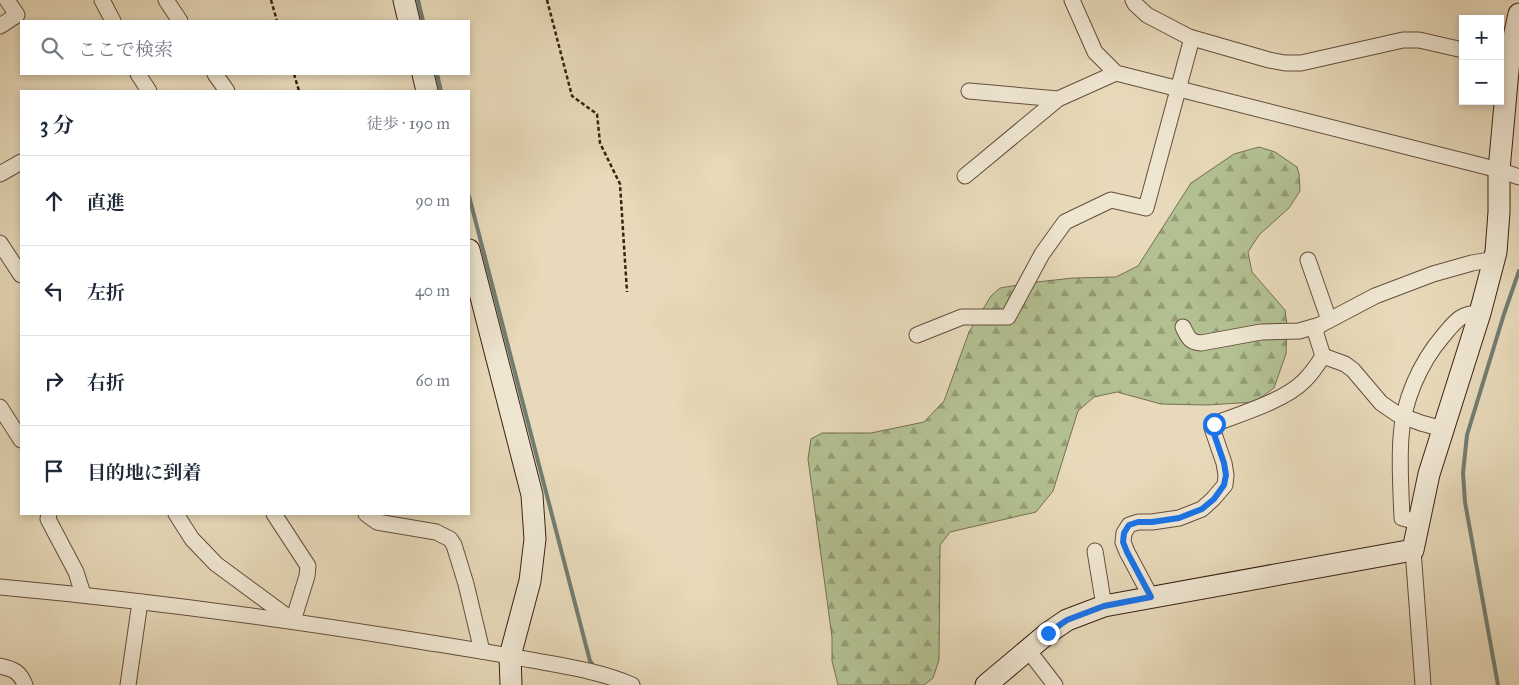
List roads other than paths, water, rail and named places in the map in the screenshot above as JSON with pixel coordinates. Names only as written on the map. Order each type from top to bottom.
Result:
[{"type":"street","points":[[0,26],[17,15],[7,0]]},
{"type":"street","points":[[102,0],[112,20]]},
{"type":"street","points":[[166,0],[179,20]]},
{"type":"street","points":[[404,0],[409,20]]},
{"type":"street","points":[[1072,0],[1095,52],[1116,73],[1499,170],[1519,177]]},
{"type":"street","points":[[1133,0],[1147,15],[1192,38],[1268,60],[1285,63],[1301,63],[1403,40],[1419,40],[1459,49]]},
{"type":"street","points":[[1423,685],[1413,550],[1429,474],[1480,313],[1495,259],[1505,59],[1519,14]]},
{"type":"street","points":[[917,336],[962,317],[1008,317],[1042,254],[1065,222],[1111,200],[1146,208],[1192,38]]},
{"type":"street","points":[[965,176],[1058,99],[1116,73]]},
{"type":"street","points":[[139,75],[148,90]]},
{"type":"street","points":[[216,75],[225,90]]},
{"type":"street","points":[[423,75],[427,90]]},
{"type":"street","points":[[969,91],[1058,99]]},
{"type":"street","points":[[0,174],[20,163]]},
{"type":"street","points":[[0,243],[20,273]]},
{"type":"street","points":[[470,254],[532,495],[535,539],[530,581],[510,656],[511,685]]},
{"type":"street","points":[[1151,597],[1127,552],[1123,542],[1124,533],[1129,525],[1138,522],[1179,518],[1202,509],[1214,499],[1224,485],[1226,475],[1224,463],[1212,428],[1214,424],[1283,395],[1303,382],[1318,365],[1323,356],[1316,329],[1324,323],[1375,296],[1433,274],[1472,263],[1495,259]]},
{"type":"street","points":[[1308,260],[1324,323]]},
{"type":"street","points":[[1418,522],[1402,518],[1401,437],[1404,417],[1418,375],[1436,344],[1462,316],[1480,313]]},
{"type":"street","points":[[1183,327],[1189,339],[1193,342],[1201,343],[1261,332],[1299,331],[1324,323]]},
{"type":"street","points":[[1323,356],[1345,364],[1353,370],[1381,403],[1396,414],[1443,429]]},
{"type":"street","points":[[0,407],[20,438]]},
{"type":"street","points":[[49,515],[48,519],[76,572],[83,594]]},
{"type":"street","points":[[177,515],[192,539],[216,564],[293,621]]},
{"type":"street","points":[[275,515],[308,566],[308,576],[293,621]]},
{"type":"street","points":[[367,515],[377,522],[436,532],[450,539],[454,545],[466,584],[482,651]]},
{"type":"street","points":[[986,685],[1048,633],[1067,620],[1104,606],[1413,550]]},
{"type":"street","points":[[1095,551],[1104,606]]},
{"type":"street","points":[[0,587],[83,594],[293,621],[482,651],[590,671],[632,685]]},
{"type":"street","points":[[128,685],[140,602]]},
{"type":"street","points":[[1028,650],[1055,685]]},
{"type":"street","points":[[0,666],[12,669],[22,677],[25,685]]},
{"type":"waterway","points":[[418,0],[423,20]]},
{"type":"waterway","points":[[437,75],[441,90]]},
{"type":"waterway","points":[[470,200],[590,661],[595,668]]},
{"type":"waterway","points":[[1498,685],[1465,502],[1463,473],[1467,435],[1519,271]]}]
